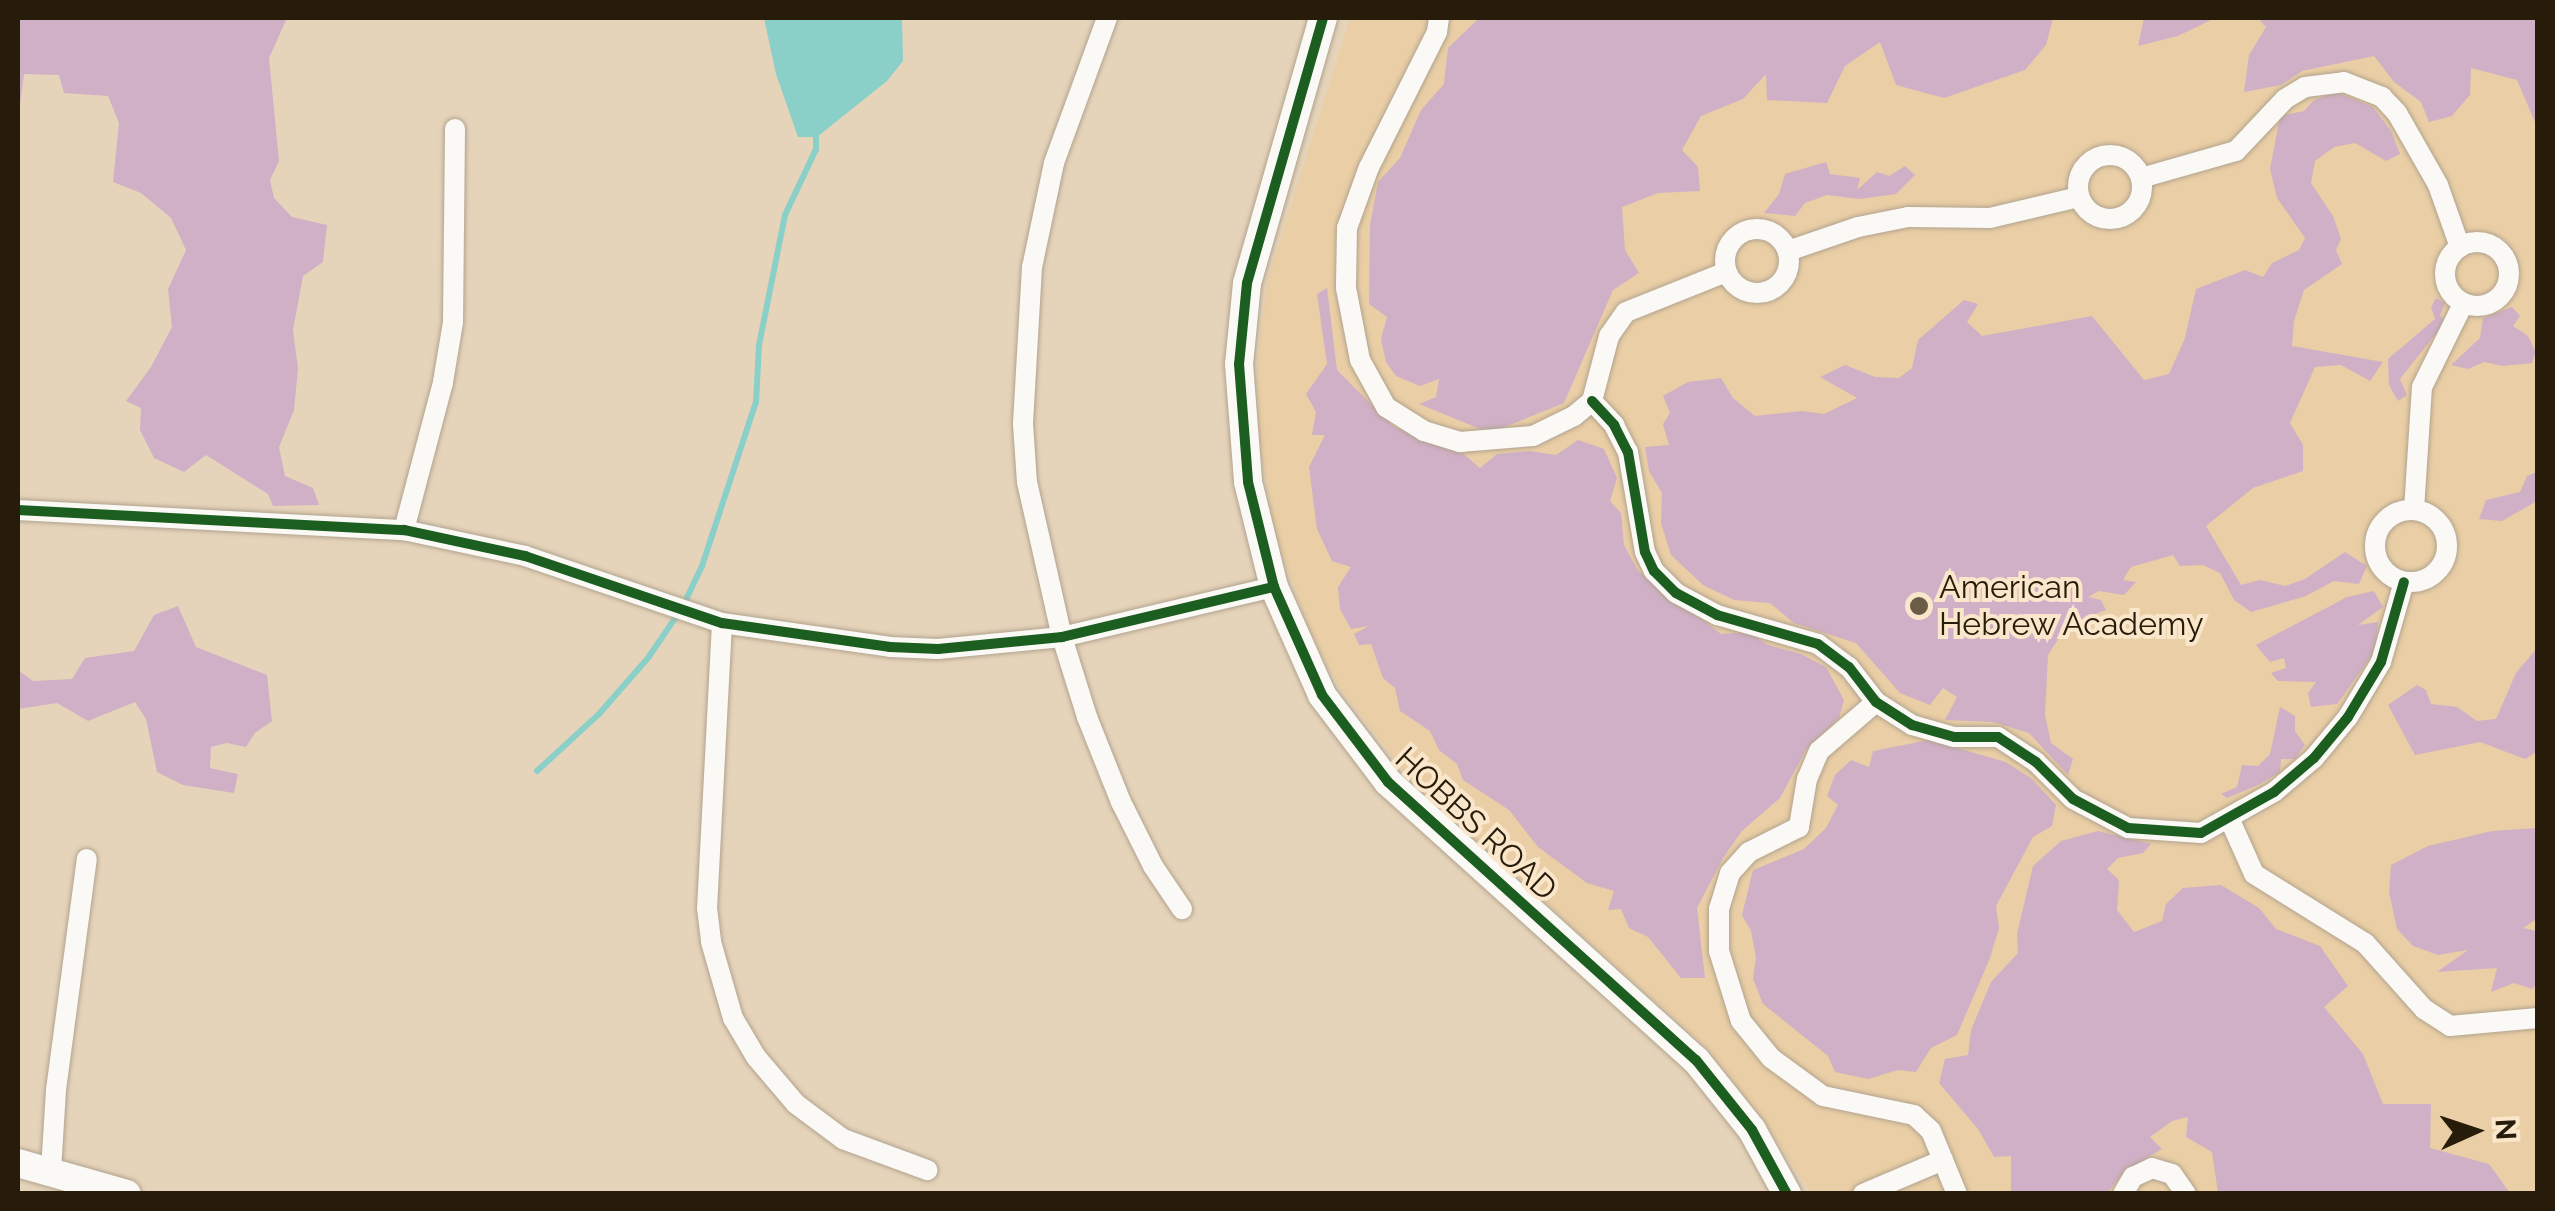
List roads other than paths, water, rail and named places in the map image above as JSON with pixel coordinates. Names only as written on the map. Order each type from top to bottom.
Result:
[{"type":"street","points":[[1107,18],[1054,163],[1032,267],[1023,424],[1027,482],[1062,636],[1121,802],[1153,866],[1182,909]]},
{"type":"street","name":"HOBBS ROAD","points":[[1323,18],[1247,283],[1239,364],[1248,482],[1274,587],[1322,695],[1388,782],[1696,1060],[1752,1130],[1788,1194]]},
{"type":"street","points":[[1439,18],[1437,32],[1369,167],[1347,228],[1346,288],[1360,360],[1386,407],[1424,431],[1460,442],[1533,436],[1574,416],[1592,401],[1609,336],[1626,312],[1726,272]]},
{"type":"street","points":[[2142,178],[2236,151],[2285,99],[2305,87],[2344,82],[2382,97],[2397,113],[2438,185],[2460,247]]},
{"type":"street","points":[[404,530],[443,382],[453,322],[455,129]]},
{"type":"street","points":[[2101,156],[2121,157],[2142,178],[2143,190],[2134,210],[2114,220],[2092,215],[2079,197],[2084,168],[2101,156]]},
{"type":"street","points":[[1788,251],[1858,227],[1908,217],[1990,218],[2079,197]]},
{"type":"street","points":[[1753,228],[1774,234],[1788,251],[1782,280],[1766,292],[1746,291],[1726,272],[1727,248],[1742,232],[1753,228]]},
{"type":"street","points":[[2474,242],[2493,246],[2506,260],[2506,289],[2492,303],[2463,304],[2445,279],[2449,258],[2460,247],[2474,242]]},
{"type":"street","points":[[2414,510],[2422,386],[2463,304]]},
{"type":"street","points":[[1592,401],[1614,425],[1628,452],[1645,552],[1665,583],[1718,615],[1818,644],[1849,668],[1876,702],[1912,725],[1954,737],[1998,737],[2036,762],[2073,799],[2128,828],[2201,834],[2301,769],[2348,717],[2380,662],[2404,582]]},
{"type":"street","points":[[18,510],[404,530],[525,556],[722,623],[890,648],[938,649],[1062,636],[1274,587]]},
{"type":"street","points":[[2414,510],[2426,513],[2443,530],[2446,554],[2434,575],[2404,582],[2384,570],[2375,541],[2392,515],[2414,510]]},
{"type":"street","points":[[722,623],[708,908],[710,942],[733,1018],[756,1057],[796,1104],[843,1138],[926,1170]]},
{"type":"street","points":[[1876,702],[1819,751],[1807,780],[1799,828],[1749,852],[1730,873],[1719,909],[1719,951],[1741,1021],[1771,1058],[1823,1096],[1914,1115],[1931,1131],[1957,1194]]},
{"type":"street","points":[[2229,818],[2254,874],[2365,944],[2424,1009],[2450,1026],[2538,1018]]},
{"type":"street","points":[[51,1170],[56,1090],[87,859]]},
{"type":"street","points":[[1863,1194],[1943,1160]]},
{"type":"street","points":[[18,1163],[127,1194]]},
{"type":"street","points":[[2124,1194],[2133,1177],[2152,1168],[2172,1174],[2186,1194]]},
{"type":"water","points":[[764,18],[902,18],[903,61],[887,81],[817,137],[798,137],[776,74]]},
{"type":"waterway","points":[[537,771],[599,714],[648,658],[682,608],[702,566],[756,402],[759,345],[785,215],[816,149],[816,131]]},
{"type":"place","name":"American Hebrew Academy","points":[[1919,606]]}]
